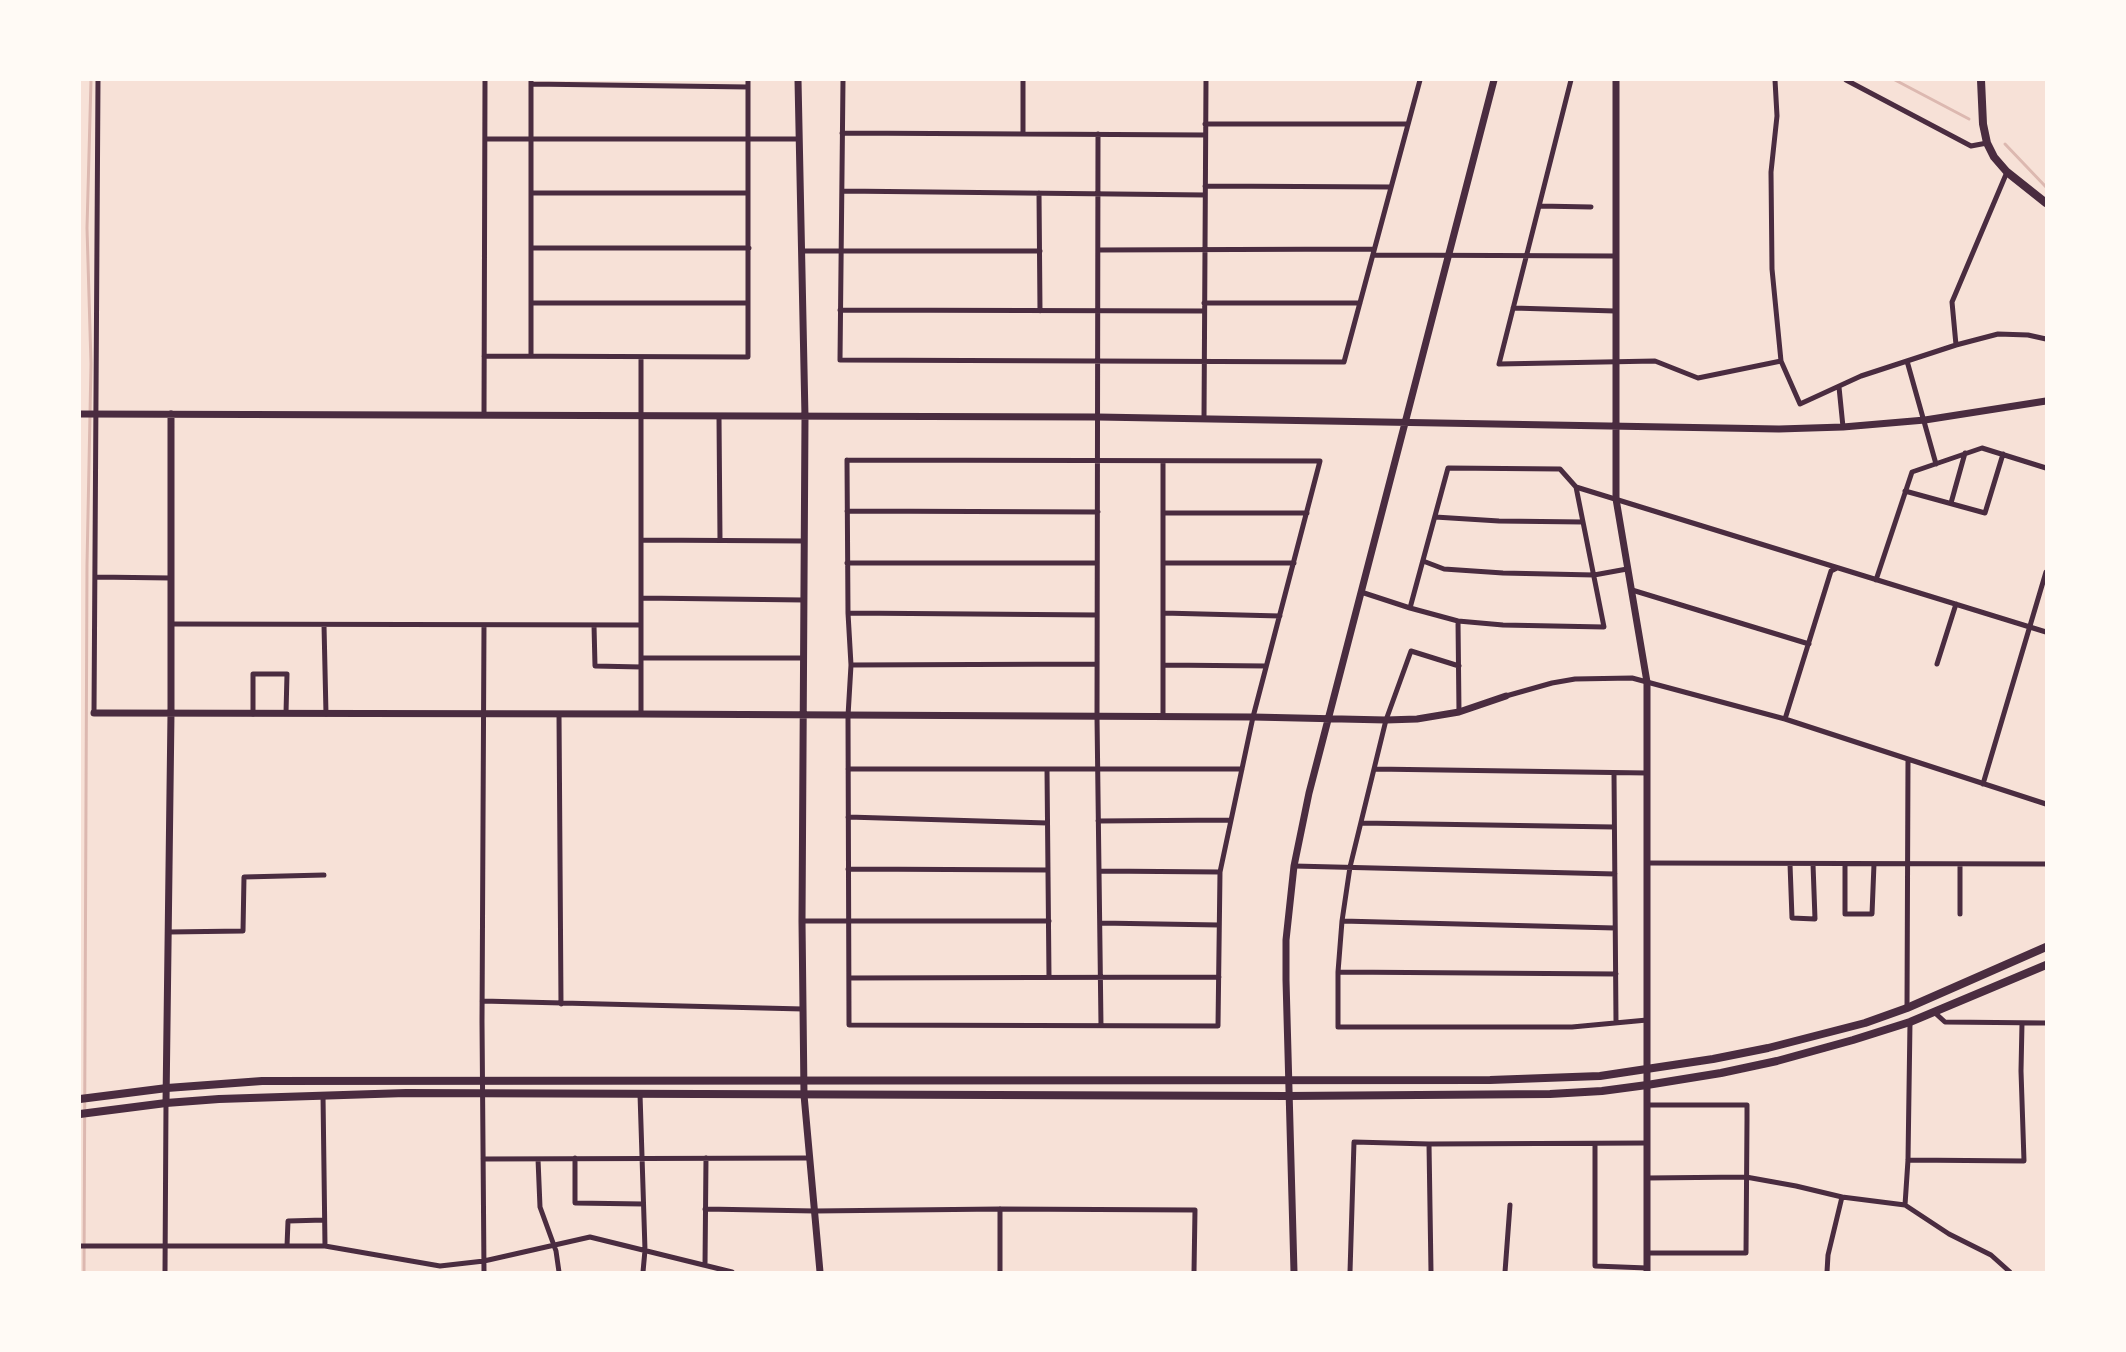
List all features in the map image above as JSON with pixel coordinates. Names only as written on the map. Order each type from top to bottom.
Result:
[{"type":"main road","points":[[1981,80],[1983,124],[1987,142],[1994,157],[2007,172],[2046,203]]},
{"type":"main road","points":[[80,1099],[166,1088],[262,1081],[1549,1079],[1647,1070],[1768,1048],[1865,1023],[1907,1008],[2046,947]]},
{"type":"main road","points":[[80,1114],[166,1103],[406,1093],[1288,1096],[1550,1094],[1647,1085],[1777,1061],[1910,1022],[2046,964]]},
{"type":"street","points":[[98,80],[94,713],[1253,717],[1386,720],[1417,719],[1460,712],[1506,696],[1575,679],[1632,678],[1785,719],[2046,804]]},
{"type":"street","points":[[484,416],[485,80]]},
{"type":"street","points":[[484,356],[748,357],[748,80]]},
{"type":"street","points":[[798,80],[805,417],[803,1080],[820,1272]]},
{"type":"street","points":[[843,80],[840,360],[1344,362],[1420,80]]},
{"type":"street","points":[[1023,80],[1023,134]]},
{"type":"street","points":[[1204,418],[1206,80]]},
{"type":"street","points":[[1294,1272],[1287,1080],[1286,940],[1294,866],[1328,718],[1494,80]]},
{"type":"street","points":[[1571,80],[1499,364],[1655,361],[1698,378],[1780,361]]},
{"type":"street","points":[[1595,1144],[1594,1266],[1647,1270],[1647,682],[1616,499],[1616,80]]},
{"type":"street","points":[[1775,80],[1777,116],[1772,172],[1772,269],[1780,361],[1800,404],[1861,376],[1956,345],[1998,334],[2028,335],[2046,339]]},
{"type":"street","points":[[1846,80],[1971,146],[1987,142]]},
{"type":"street","points":[[531,356],[531,82],[748,87]]},
{"type":"street","points":[[1206,123],[1408,124]]},
{"type":"street","points":[[842,133],[1205,135]]},
{"type":"street","points":[[1098,134],[1097,717],[1101,1025]]},
{"type":"street","points":[[485,139],[800,139]]},
{"type":"street","points":[[1956,345],[1952,302],[2007,172]]},
{"type":"street","points":[[1205,186],[1391,187]]},
{"type":"street","points":[[842,191],[1205,195]]},
{"type":"street","points":[[531,193],[748,193]]},
{"type":"street","points":[[1039,193],[1040,310]]},
{"type":"street","points":[[1539,206],[1591,207]]},
{"type":"street","points":[[531,248],[749,248]]},
{"type":"street","points":[[1098,250],[1374,252],[1449,257],[1615,256]]},
{"type":"street","points":[[802,251],[1040,251]]},
{"type":"street","points":[[531,303],[748,303]]},
{"type":"street","points":[[1204,303],[1360,303]]},
{"type":"street","points":[[1513,309],[1615,311]]},
{"type":"street","points":[[840,310],[1204,311]]},
{"type":"street","points":[[641,357],[641,714]]},
{"type":"street","points":[[1907,361],[1936,464]]},
{"type":"street","points":[[1839,387],[1843,427]]},
{"type":"street","points":[[80,414],[1098,417],[1779,429],[1843,427],[1925,420],[2046,401]]},
{"type":"street","points":[[165,1272],[171,713],[171,414]]},
{"type":"street","points":[[719,417],[720,540]]},
{"type":"street","points":[[1876,580],[1912,472],[1982,448],[2046,468]]},
{"type":"street","points":[[1951,503],[1965,453]]},
{"type":"street","points":[[1905,491],[1985,513],[2003,454]]},
{"type":"street","points":[[847,460],[1098,461],[1320,461],[1253,717],[1220,872],[1218,1026],[849,1025],[848,716],[851,665],[847,563],[847,460]]},
{"type":"street","points":[[1162,717],[1163,461]]},
{"type":"street","points":[[1361,592],[1410,608],[1458,621],[1503,626],[1604,627],[1576,487],[1560,468],[1448,468],[1410,608]]},
{"type":"street","points":[[1576,487],[2046,633]]},
{"type":"street","points":[[847,511],[1098,512]]},
{"type":"street","points":[[1163,513],[1307,513]]},
{"type":"street","points":[[1435,517],[1498,521],[1583,522]]},
{"type":"street","points":[[641,540],[804,541]]},
{"type":"street","points":[[1423,561],[1444,569],[1503,573],[1594,575],[1628,569]]},
{"type":"street","points":[[847,563],[1097,564]]},
{"type":"street","points":[[1162,563],[1294,563]]},
{"type":"street","points":[[1785,719],[1831,571],[1837,568]]},
{"type":"street","points":[[1983,784],[2046,572]]},
{"type":"street","points":[[95,577],[171,578]]},
{"type":"street","points":[[1632,590],[1809,644]]},
{"type":"street","points":[[641,598],[804,600]]},
{"type":"street","points":[[1937,664],[1956,604]]},
{"type":"street","points":[[848,613],[1097,615]]},
{"type":"street","points":[[1163,613],[1280,616]]},
{"type":"street","points":[[1458,621],[1460,712]]},
{"type":"street","points":[[171,624],[641,624]]},
{"type":"street","points":[[324,625],[326,714]]},
{"type":"street","points":[[484,625],[482,1000],[484,1272]]},
{"type":"street","points":[[594,625],[595,666],[641,667]]},
{"type":"street","points":[[1459,666],[1411,651],[1386,720],[1350,867],[1342,921],[1338,972],[1338,1027],[1572,1027],[1647,1020]]},
{"type":"street","points":[[641,658],[804,658]]},
{"type":"street","points":[[851,665],[1097,664]]},
{"type":"street","points":[[1163,665],[1266,666]]},
{"type":"street","points":[[253,714],[253,674],[287,674],[286,714]]},
{"type":"street","points":[[559,714],[561,1004]]},
{"type":"street","points":[[1907,1008],[1908,759]]},
{"type":"street","points":[[848,769],[1242,769]]},
{"type":"street","points":[[1047,769],[1049,977]]},
{"type":"street","points":[[1374,769],[1647,773]]},
{"type":"street","points":[[1614,773],[1616,1022]]},
{"type":"street","points":[[848,817],[1047,823]]},
{"type":"street","points":[[1098,820],[1231,820]]},
{"type":"street","points":[[1361,824],[1614,827]]},
{"type":"street","points":[[1647,863],[2046,864]]},
{"type":"street","points":[[1790,864],[1792,918],[1815,919],[1813,864]]},
{"type":"street","points":[[1845,864],[1845,914],[1872,914],[1874,864]]},
{"type":"street","points":[[1960,864],[1960,914]]},
{"type":"street","points":[[1294,866],[1615,874]]},
{"type":"street","points":[[848,869],[1048,870]]},
{"type":"street","points":[[1099,871],[1220,872]]},
{"type":"street","points":[[169,932],[243,931],[244,877],[324,874]]},
{"type":"street","points":[[802,921],[1048,921]]},
{"type":"street","points":[[1342,921],[1615,928]]},
{"type":"street","points":[[1100,923],[1220,925]]},
{"type":"street","points":[[1338,972],[1616,975]]},
{"type":"street","points":[[849,978],[1219,977]]},
{"type":"street","points":[[482,1000],[804,1009]]},
{"type":"street","points":[[1934,1012],[1945,1022],[2046,1023]]},
{"type":"street","points":[[1905,1205],[1910,1022]]},
{"type":"street","points":[[1908,1160],[2024,1161],[2022,1023]]},
{"type":"street","points":[[640,1094],[644,1272]]},
{"type":"street","points":[[323,1095],[325,1246]]},
{"type":"street","points":[[1647,1105],[1747,1105],[1746,1253],[1647,1253]]},
{"type":"street","points":[[1350,1272],[1354,1142],[1647,1143]]},
{"type":"street","points":[[1429,1144],[1431,1272]]},
{"type":"street","points":[[575,1158],[575,1203],[643,1204]]},
{"type":"street","points":[[705,1265],[706,1158]]},
{"type":"street","points":[[483,1159],[809,1158]]},
{"type":"street","points":[[538,1159],[540,1207],[553,1244],[559,1272]]},
{"type":"street","points":[[1647,1178],[1746,1177],[1842,1197],[1905,1205],[1949,1234],[1991,1255],[2010,1272]]},
{"type":"street","points":[[1827,1272],[1828,1255],[1842,1197]]},
{"type":"street","points":[[1505,1272],[1510,1205]]},
{"type":"street","points":[[705,1209],[1195,1210],[1194,1272]]},
{"type":"street","points":[[1000,1209],[1000,1272]]},
{"type":"street","points":[[286,1246],[288,1221],[324,1220]]},
{"type":"street","points":[[80,1246],[325,1246],[441,1266],[484,1261],[590,1237],[732,1272]]},
{"type":"waterway","points":[[84,1272],[87,565],[91,364],[87,228],[91,80]]},
{"type":"waterway","points":[[1895,80],[1969,119]]},
{"type":"waterway","points":[[2005,144],[2046,187]]}]
